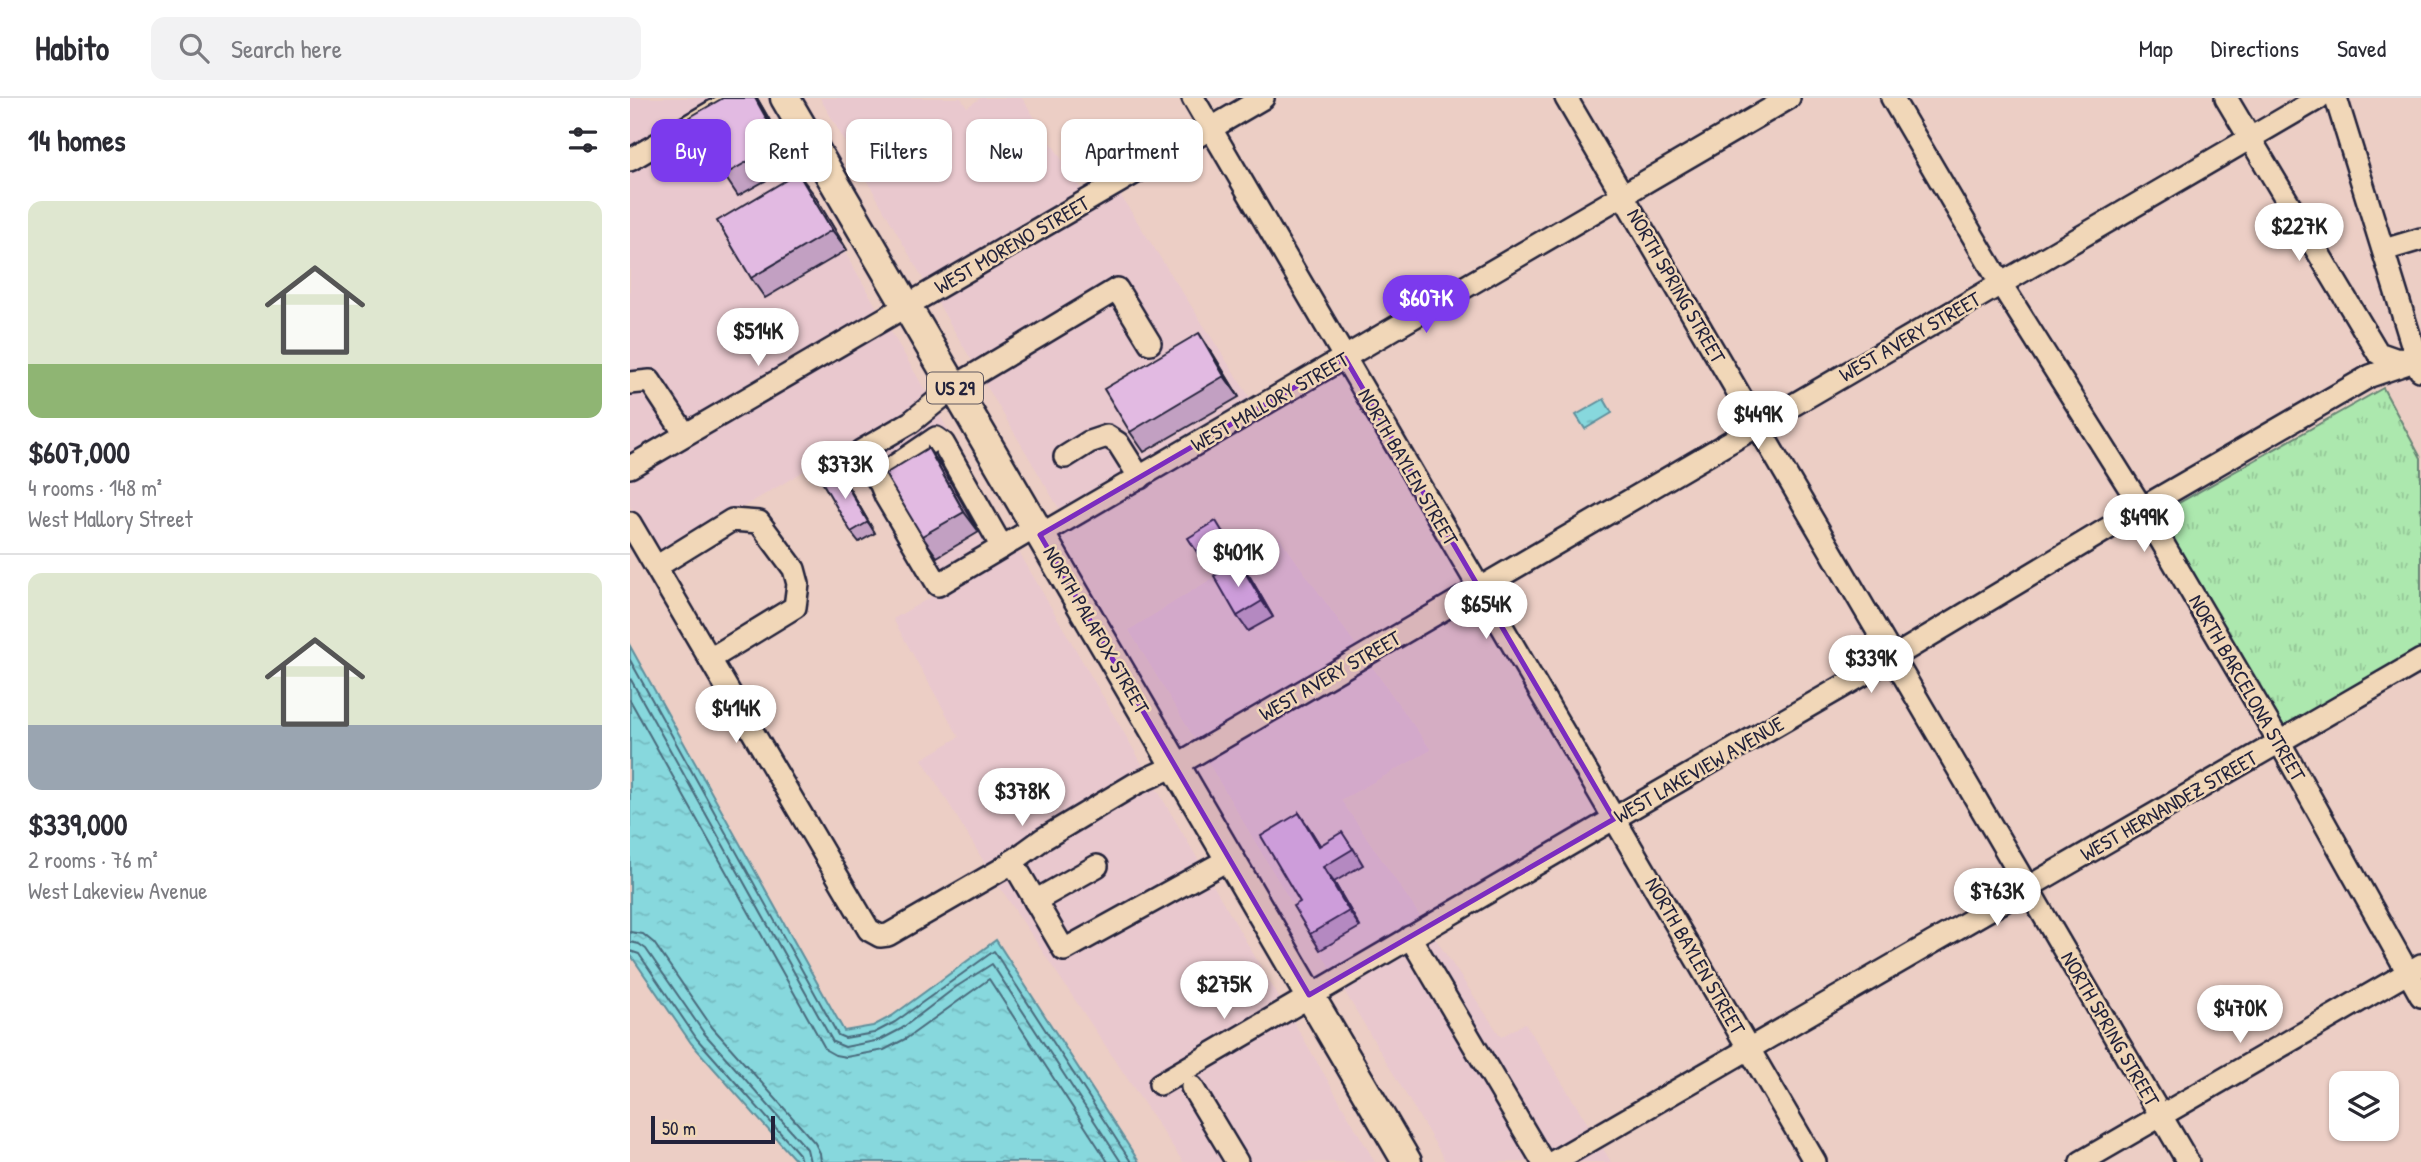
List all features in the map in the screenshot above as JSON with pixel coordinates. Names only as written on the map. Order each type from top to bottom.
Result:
[{"type":"main road","name":"NORTH PALAFOX STREET","points":[[785,98],[1407,1162]]},
{"type":"street","points":[[630,160],[736,98]]},
{"type":"street","name":"NORTH BAYLEN STREET","points":[[1193,98],[1815,1162]]},
{"type":"street","name":"WEST MORENO STREET","points":[[630,467],[1263,98]]},
{"type":"street","name":"NORTH SPRING STREET","points":[[1566,98],[2188,1162]]},
{"type":"street","name":"WEST MALLORY STREET","points":[[877,478],[938,585],[1002,547],[1140,478],[1789,98]]},
{"type":"street","name":"NORTH BARCELONA STREET","points":[[1892,98],[2001,284],[2141,508],[2415,969],[2421,996]]},
{"type":"street","points":[[2225,98],[2378,353],[2419,367]]},
{"type":"street","name":"WEST AVERY STREET","points":[[710,659],[869,930],[876,935],[888,935],[1135,784],[1175,766],[2319,98]]},
{"type":"street","points":[[2336,98],[2419,367]]},
{"type":"street","points":[[2384,250],[2421,239]]},
{"type":"street","points":[[936,438],[877,478],[861,451],[911,422],[954,387],[1117,289],[1150,343]]},
{"type":"street","name":"WEST LAKEVIEW AVENUE","points":[[1160,1084],[1309,995],[1892,659],[2141,508],[2370,376],[2419,367]]},
{"type":"street","points":[[630,383],[650,381],[685,434]]},
{"type":"street","points":[[922,413],[936,438],[943,443],[1002,547]]},
{"type":"street","points":[[1065,457],[1089,442],[1107,436],[1118,443],[1140,478]]},
{"type":"street","points":[[630,523],[710,659],[795,607],[798,584],[794,569],[759,522],[733,520],[656,567]]},
{"type":"street","name":"WEST HERNANDEZ STREET","points":[[1553,1162],[2421,660]]},
{"type":"street","points":[[1012,861],[1065,950],[1229,859]]},
{"type":"street","points":[[1035,901],[1097,866]]},
{"type":"street","points":[[1410,937],[1543,1162]]},
{"type":"street","points":[[2081,1162],[2415,969]]},
{"type":"street","points":[[1192,1087],[1237,1162]]},
{"type":"highlighted area","points":[[1345,358],[1614,819],[1309,995],[1040,535]]},
{"type":"shaded area","points":[[630,98],[717,98],[681,119],[651,119],[651,137],[630,149]]},
{"type":"shaded area","points":[[756,98],[768,119],[745,119],[745,182],[805,182],[879,311],[630,456],[630,171],[651,159],[651,182],[731,182],[731,119],[720,119]]},
{"type":"shaded area","points":[[820,98],[961,98],[967,107],[981,98],[1022,98],[1036,119],[966,119],[966,182],[1047,182],[1047,137],[1061,158],[1061,182],[1077,182],[1083,192],[926,284],[868,182],[952,182],[952,119],[846,119],[846,144]]},
{"type":"shaded area","points":[[1119,193],[1252,401],[1061,512],[936,300]]},
{"type":"shaded area","points":[[889,328],[1145,769],[987,867],[922,759],[959,737],[893,619],[936,594],[848,445],[659,557],[630,506],[630,478]]},
{"type":"shaded area","points":[[1279,537],[1358,648],[1197,743],[1129,630]]},
{"type":"shaded area","points":[[1370,664],[1431,750],[1341,800],[1422,919],[1332,971],[1206,759]]},
{"type":"shaded area","points":[[1155,786],[1281,1001],[1148,1079],[1157,1096],[1291,1017],[1375,1162],[1183,1162],[997,883],[1048,847]]},
{"type":"shaded area","points":[[1433,935],[1501,1037],[1525,1023],[1591,1129],[1534,1162],[1446,1162],[1342,987]]},
{"type":"shaded area","points":[[1601,1145],[1611,1162],[1572,1162]]},
{"type":"green space","points":[[2383,388],[2421,458],[2421,648],[2283,728],[2154,517]]},
{"type":"water","points":[[1604,399],[1612,413],[1585,429],[1576,415]]},
{"type":"water","points":[[630,646],[844,1031],[873,1026],[892,1016],[996,940],[1139,1162],[797,1162],[691,1043],[630,954]]},
{"type":"building","points":[[723,98],[755,98],[767,119],[745,119],[745,163],[731,171],[731,119],[690,117]]},
{"type":"building","points":[[783,182],[803,182],[832,230],[751,278],[717,221]]},
{"type":"building","points":[[1199,333],[1224,376],[1130,432],[1104,389]]},
{"type":"building","points":[[928,448],[964,512],[922,536],[885,474]]},
{"type":"building","points":[[838,470],[868,522],[851,532],[821,480]]},
{"type":"building","points":[[1216,521],[1228,541],[1200,557],[1188,538]]},
{"type":"building","points":[[1239,562],[1262,601],[1237,616],[1214,576]]},
{"type":"building","points":[[1299,813],[1319,846],[1342,832],[1353,849],[1323,867],[1349,911],[1310,934],[1293,906],[1300,902],[1261,836]]}]
